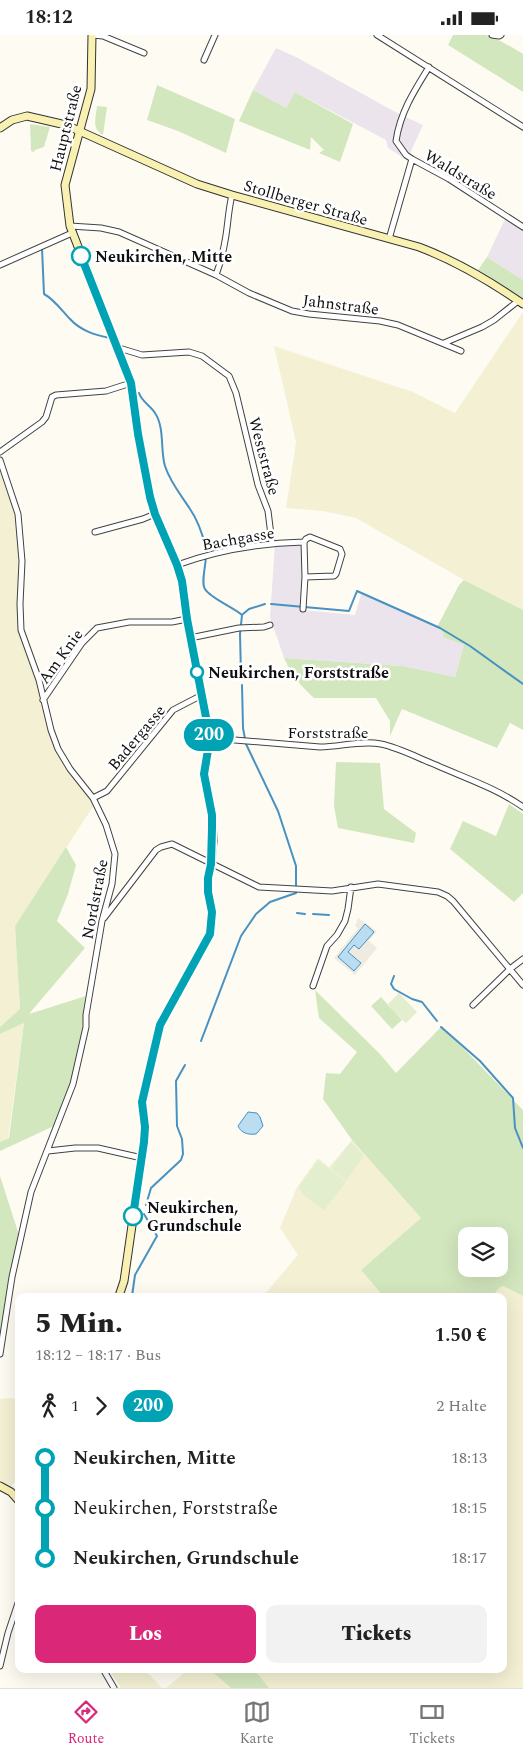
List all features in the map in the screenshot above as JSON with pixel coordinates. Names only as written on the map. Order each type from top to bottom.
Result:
[{"type":"street","points":[[92,35],[103,36],[144,53]]},
{"type":"street","name":"Hauptstraße","points":[[92,35],[91,89],[78,130],[65,185],[71,230],[131,383],[150,497],[182,581],[190,638],[210,738],[204,774],[212,815],[213,841],[208,878],[208,892],[212,912],[210,934],[160,1025],[142,1102],[145,1127],[142,1158],[124,1281],[120,1293]]},
{"type":"street","points":[[204,60],[215,35]]},
{"type":"street","points":[[377,35],[523,127]]},
{"type":"street","points":[[492,35],[500,36]]},
{"type":"street","points":[[389,239],[412,159],[406,155],[396,141],[398,123],[410,97],[429,67]]},
{"type":"street","name":"Stollberger Straße","points":[[0,128],[12,120],[27,116],[66,125],[176,175],[232,195],[419,247],[445,257],[521,302]]},
{"type":"street","name":"Waldstraße","points":[[412,159],[449,179],[523,227]]},
{"type":"street","points":[[216,275],[226,240],[227,219],[232,195]]},
{"type":"street","name":"Jahnstraße","points":[[71,230],[101,228],[119,232],[292,311],[398,325],[461,351]]},
{"type":"street","points":[[0,265],[71,230]]},
{"type":"street","points":[[444,343],[482,327],[521,302]]},
{"type":"street","name":"Weststraße","points":[[118,348],[142,355],[189,352],[202,356],[229,377],[236,393],[258,485],[268,511],[272,543]]},
{"type":"street","points":[[0,452],[42,422],[46,417],[52,397],[56,395],[106,391],[131,383]]},
{"type":"street","name":"Nordstraße","points":[[0,460],[18,514],[22,561],[21,630],[39,680],[58,749],[70,769],[93,798],[106,825],[115,854],[112,884],[102,921],[86,1015],[86,1027],[73,1084],[36,1178],[12,1277],[0,1354]]},
{"type":"street","points":[[95,532],[155,514]]},
{"type":"street","name":"Bachgasse","points":[[177,565],[207,555],[272,543],[304,542],[310,537],[340,549],[342,554],[336,575],[305,577]]},
{"type":"street","points":[[303,609],[305,577],[304,542]]},
{"type":"street","name":"Am Knie","points":[[44,700],[82,643],[97,628],[128,622],[172,622],[187,619]]},
{"type":"street","points":[[190,638],[241,628],[270,625]]},
{"type":"street","name":"Badergasse","points":[[93,798],[108,791],[173,710],[202,695]]},
{"type":"street","name":"Forststraße","points":[[210,738],[279,745],[326,747],[364,743],[382,745],[478,782],[510,797],[523,807]]},
{"type":"street","points":[[102,921],[156,850],[172,844],[259,887],[332,891],[378,884],[438,892],[447,896],[523,985]]},
{"type":"street","points":[[313,986],[326,947],[337,935],[345,921],[351,887]]},
{"type":"street","points":[[473,1005],[523,959]]},
{"type":"street","points":[[48,1151],[98,1148],[142,1158]]},
{"type":"street","points":[[0,1486],[15,1496]]},
{"type":"street","points":[[0,1666],[15,1612]]},
{"type":"street","points":[[105,1673],[114,1688]]},
{"type":"shaded area","points":[[276,48],[423,125],[407,160],[388,148],[386,140],[295,92],[286,108],[253,90]]},
{"type":"shaded area","points":[[505,219],[523,230],[523,280],[487,257]]},
{"type":"shaded area","points":[[523,312],[523,610],[464,580],[356,518],[323,511],[286,508],[296,442],[274,346],[413,392],[455,413]]},
{"type":"shaded area","points":[[0,464],[17,515],[20,556],[21,630],[59,746],[73,771],[96,802],[15,926],[20,1010],[0,1027]]},
{"type":"shaded area","points":[[275,544],[302,546],[302,610],[355,615],[361,594],[415,615],[437,627],[444,634],[442,637],[464,645],[455,677],[403,666],[284,658],[270,617]]},
{"type":"shaded area","points":[[358,918],[377,931],[369,941],[377,948],[355,975],[334,958],[358,928],[355,926]],"holes":[[[365,925],[373,932],[359,949],[354,945],[348,952],[338,958]]]},
{"type":"shaded area","points":[[24,1023],[8,1138],[0,1142],[0,1034]]},
{"type":"shaded area","points":[[352,1140],[421,1218],[361,1270],[380,1293],[266,1293],[298,1255],[280,1228],[297,1187],[318,1158],[329,1167]]},
{"type":"shaded area","points":[[503,1286],[523,1296],[523,1688],[269,1688],[257,1673],[507,1673],[507,1293],[495,1293]]},
{"type":"shaded area","points":[[0,1399],[15,1399],[15,1482],[11,1487],[0,1482]]},
{"type":"shaded area","points":[[112,1673],[148,1673],[162,1688],[121,1688]]},
{"type":"shaded area","points":[[184,1673],[214,1673],[231,1688],[166,1688]]},
{"type":"green space","points":[[453,35],[486,35],[505,43],[523,54],[523,92],[448,45]]},
{"type":"green space","points":[[157,85],[235,119],[226,153],[178,131],[147,120]]},
{"type":"green space","points":[[253,90],[286,108],[295,92],[353,124],[340,162],[319,153],[324,150],[311,137],[310,150],[239,121]]},
{"type":"green space","points":[[97,106],[107,107],[103,135],[96,126]]},
{"type":"green space","points":[[30,124],[50,127],[44,147],[34,152],[31,151]]},
{"type":"green space","points":[[487,257],[523,280],[523,300],[478,270]]},
{"type":"green space","points":[[464,580],[523,610],[523,730],[510,723],[497,748],[402,709],[390,736],[390,721],[376,698],[314,698],[296,679],[284,658],[403,666],[455,677],[464,645],[442,637],[444,634],[437,627],[459,585]]},
{"type":"green space","points":[[336,762],[380,763],[384,809],[416,833],[414,843],[338,828],[334,806]]},
{"type":"green space","points":[[509,804],[523,814],[523,893],[514,902],[450,849],[463,821],[496,836]]},
{"type":"green space","points":[[66,847],[76,865],[68,894],[57,921],[85,948],[29,1014],[86,996],[81,1041],[71,1081],[54,1126],[0,1151],[0,1142],[9,1138],[24,1023],[0,1034],[0,1027],[20,1009],[15,926]]},
{"type":"green space","points":[[315,990],[380,1054],[396,1073],[442,1026],[523,1110],[523,1296],[503,1286],[495,1293],[380,1293],[361,1270],[421,1218],[352,1140],[323,1099],[326,1073],[340,1074],[357,1052],[319,1018]]},
{"type":"green space","points":[[399,993],[417,1012],[406,1023],[387,1005]]},
{"type":"green space","points":[[381,997],[402,1020],[392,1029],[371,1006]]},
{"type":"green space","points":[[351,1142],[364,1156],[346,1181],[331,1168]]},
{"type":"green space","points":[[318,1160],[346,1182],[324,1210],[303,1194],[299,1187]]},
{"type":"green space","points":[[0,1176],[19,1235],[0,1346]]},
{"type":"green space","points":[[214,1673],[257,1673],[269,1688],[231,1688]]},
{"type":"water","points":[[365,924],[374,932],[359,949],[354,945],[348,952],[361,963],[354,971],[338,957]]},
{"type":"water","points":[[248,1112],[257,1113],[260,1117],[263,1126],[256,1134],[245,1133],[238,1126]]},
{"type":"waterway","points":[[42,248],[44,294],[55,302],[79,327],[94,334],[110,338]]},
{"type":"waterway","points":[[139,393],[158,419],[167,472],[193,513],[201,533],[206,548],[203,581],[205,589],[212,596],[242,615],[240,634],[241,674]]},
{"type":"waterway","points":[[271,604],[349,611],[357,591],[440,628],[470,646],[523,684]]},
{"type":"waterway","points":[[243,614],[249,609],[265,604]]},
{"type":"waterway","points":[[201,1041],[241,936],[256,914],[270,902],[296,893],[296,866],[278,811],[246,744],[243,728],[242,685]]},
{"type":"waterway","points":[[297,913],[305,914]]},
{"type":"waterway","points":[[313,914],[329,915]]},
{"type":"waterway","points":[[394,976],[391,984],[394,989],[422,1002],[437,1021]]},
{"type":"waterway","points":[[441,1027],[480,1061],[513,1098],[515,1128],[523,1148]]},
{"type":"waterway","points":[[146,1205],[151,1188],[181,1160],[183,1154],[182,1139],[177,1126],[176,1081],[185,1065]]},
{"type":"waterway","points":[[132,1293],[135,1275],[157,1236],[144,1214]]},
{"type":"bus line","name":"200","points":[[81,256],[131,383],[150,497],[182,581],[187,619],[210,738],[204,774],[212,815],[213,841],[208,878],[212,923],[210,934],[160,1025],[142,1102],[145,1127],[144,1142],[133,1216]]},
{"type":"place","name":"Neukirchen, Mitte","points":[[81,256]]},
{"type":"place","name":"Neukirchen, Forststraße","points":[[197,672]]},
{"type":"place","name":"Neukirchen, Grundschule","points":[[133,1216]]}]
